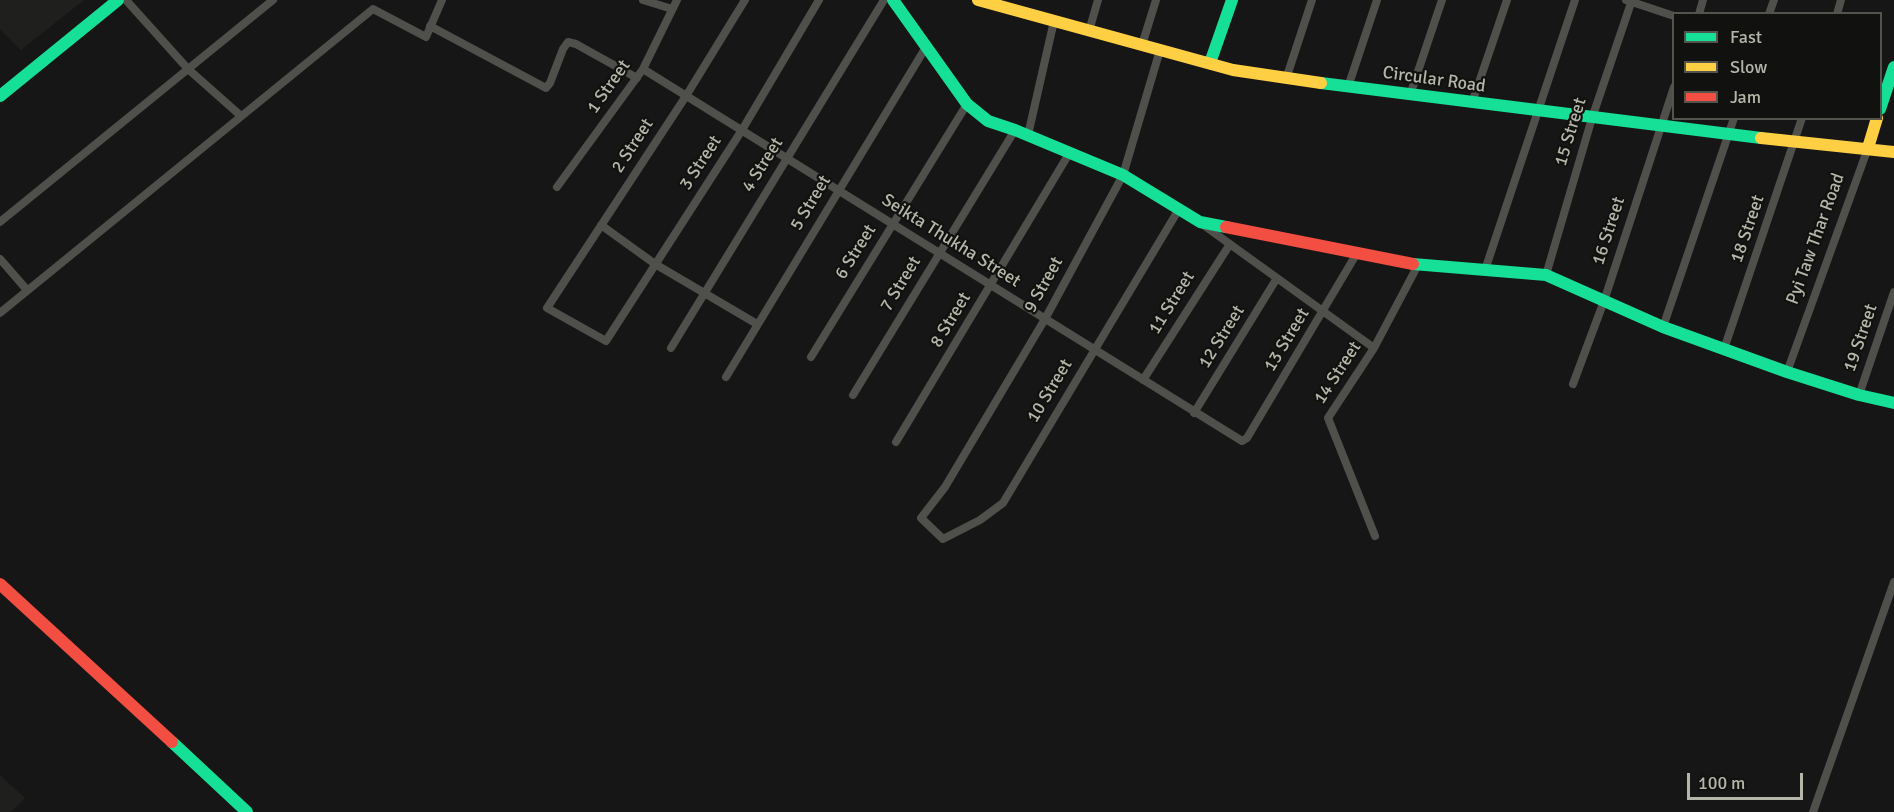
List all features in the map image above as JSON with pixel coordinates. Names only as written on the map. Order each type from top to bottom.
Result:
[{"type":"main road","points":[[0,96],[118,0]]},
{"type":"main road","points":[[893,0],[967,104],[988,122],[1028,135],[1123,175],[1200,222],[1418,265],[1546,275],[1663,327],[1787,372],[1894,404]]},
{"type":"main road","name":"Circular Road","points":[[978,0],[1020,5],[1054,21],[1089,31],[1210,63],[1286,79],[1536,112],[1894,152]]},
{"type":"main road","points":[[1210,63],[1232,0]]},
{"type":"main road","points":[[1882,100],[1884,84],[1894,67]]},
{"type":"main road","name":"Pyi Taw Thar Road","points":[[1868,148],[1876,120]]},
{"type":"main road","points":[[0,584],[247,812]]},
{"type":"street","points":[[126,0],[188,69],[241,116]]},
{"type":"street","points":[[0,222],[273,0]]},
{"type":"street","points":[[0,313],[373,9],[426,37],[442,0]]},
{"type":"street","points":[[642,0],[672,9]]},
{"type":"street","name":"1 Street","points":[[557,187],[644,69],[677,0]]},
{"type":"street","name":"2 Street","points":[[606,340],[547,308],[686,96],[745,0]]},
{"type":"street","name":"3 Street","points":[[606,340],[742,130],[819,0]]},
{"type":"street","name":"4 Street","points":[[671,348],[884,0]]},
{"type":"street","points":[[1089,31],[1098,0]]},
{"type":"street","points":[[1142,45],[1156,0]]},
{"type":"street","points":[[1286,79],[1312,0]]},
{"type":"street","points":[[1348,87],[1377,0]]},
{"type":"street","points":[[1410,95],[1442,0]]},
{"type":"street","points":[[1472,103],[1507,0]]},
{"type":"street","points":[[1485,270],[1575,0]]},
{"type":"street","points":[[1630,1],[1672,15]]},
{"type":"street","name":"15 Street","points":[[1546,275],[1592,118],[1630,1]]},
{"type":"street","points":[[1028,135],[1054,21]]},
{"type":"street","points":[[430,26],[546,88],[568,42],[576,44],[637,78]]},
{"type":"street","name":"5 Street","points":[[726,377],[926,47]]},
{"type":"street","name":"9 Street","points":[[921,518],[945,487],[1045,319],[1123,175],[1160,50]]},
{"type":"street","name":"Seikta Thukha Street","points":[[644,69],[1242,441]]},
{"type":"street","name":"16 Street","points":[[1573,384],[1604,301],[1672,93]]},
{"type":"street","name":"6 Street","points":[[811,357],[967,104]]},
{"type":"street","points":[[1663,327],[1733,120]]},
{"type":"street","name":"18 Street","points":[[1724,349],[1801,120]]},
{"type":"street","name":"7 Street","points":[[853,395],[1015,130]]},
{"type":"street","name":"Pyi Taw Thar Road","points":[[1787,372],[1868,148]]},
{"type":"street","name":"8 Street","points":[[896,442],[1070,152]]},
{"type":"street","name":"10 Street","points":[[921,518],[943,539],[980,520],[1003,503],[1179,209]]},
{"type":"street","points":[[1200,222],[1374,348]]},
{"type":"street","points":[[601,225],[655,264],[757,324]]},
{"type":"street","name":"11 Street","points":[[1143,380],[1230,244]]},
{"type":"street","name":"13 Street","points":[[1242,441],[1247,438],[1357,253]]},
{"type":"street","points":[[0,259],[27,290]]},
{"type":"street","name":"14 Street","points":[[1375,536],[1328,418],[1374,348],[1418,265]]},
{"type":"street","name":"12 Street","points":[[1194,412],[1277,278]]},
{"type":"street","name":"19 Street","points":[[1859,395],[1894,292]]},
{"type":"street","points":[[1813,812],[1894,582]]},
{"type":"shaded area","points":[[0,0],[84,0],[21,50],[0,29]]},
{"type":"shaded area","points":[[0,775],[25,798],[11,812],[0,812]]},
{"type":"traffic: fast","points":[[0,96],[118,0]]},
{"type":"traffic: fast","points":[[893,0],[967,104],[988,121],[1123,175],[1200,222],[1226,227]]},
{"type":"traffic: fast","points":[[1210,63],[1232,0]]},
{"type":"traffic: fast","points":[[1882,103],[1894,67]]},
{"type":"traffic: fast","points":[[1321,83],[1761,138]]},
{"type":"traffic: fast","points":[[1413,264],[1546,275],[1663,327],[1787,372],[1859,395],[1894,403]]},
{"type":"traffic: fast","points":[[172,742],[247,812]]},
{"type":"traffic: slow","points":[[978,0],[1233,70],[1321,83]]},
{"type":"traffic: slow","points":[[1868,148],[1876,120]]},
{"type":"traffic: slow","points":[[1761,138],[1894,152]]},
{"type":"traffic: jam","points":[[1226,227],[1413,264]]},
{"type":"traffic: jam","points":[[0,584],[172,742]]}]
